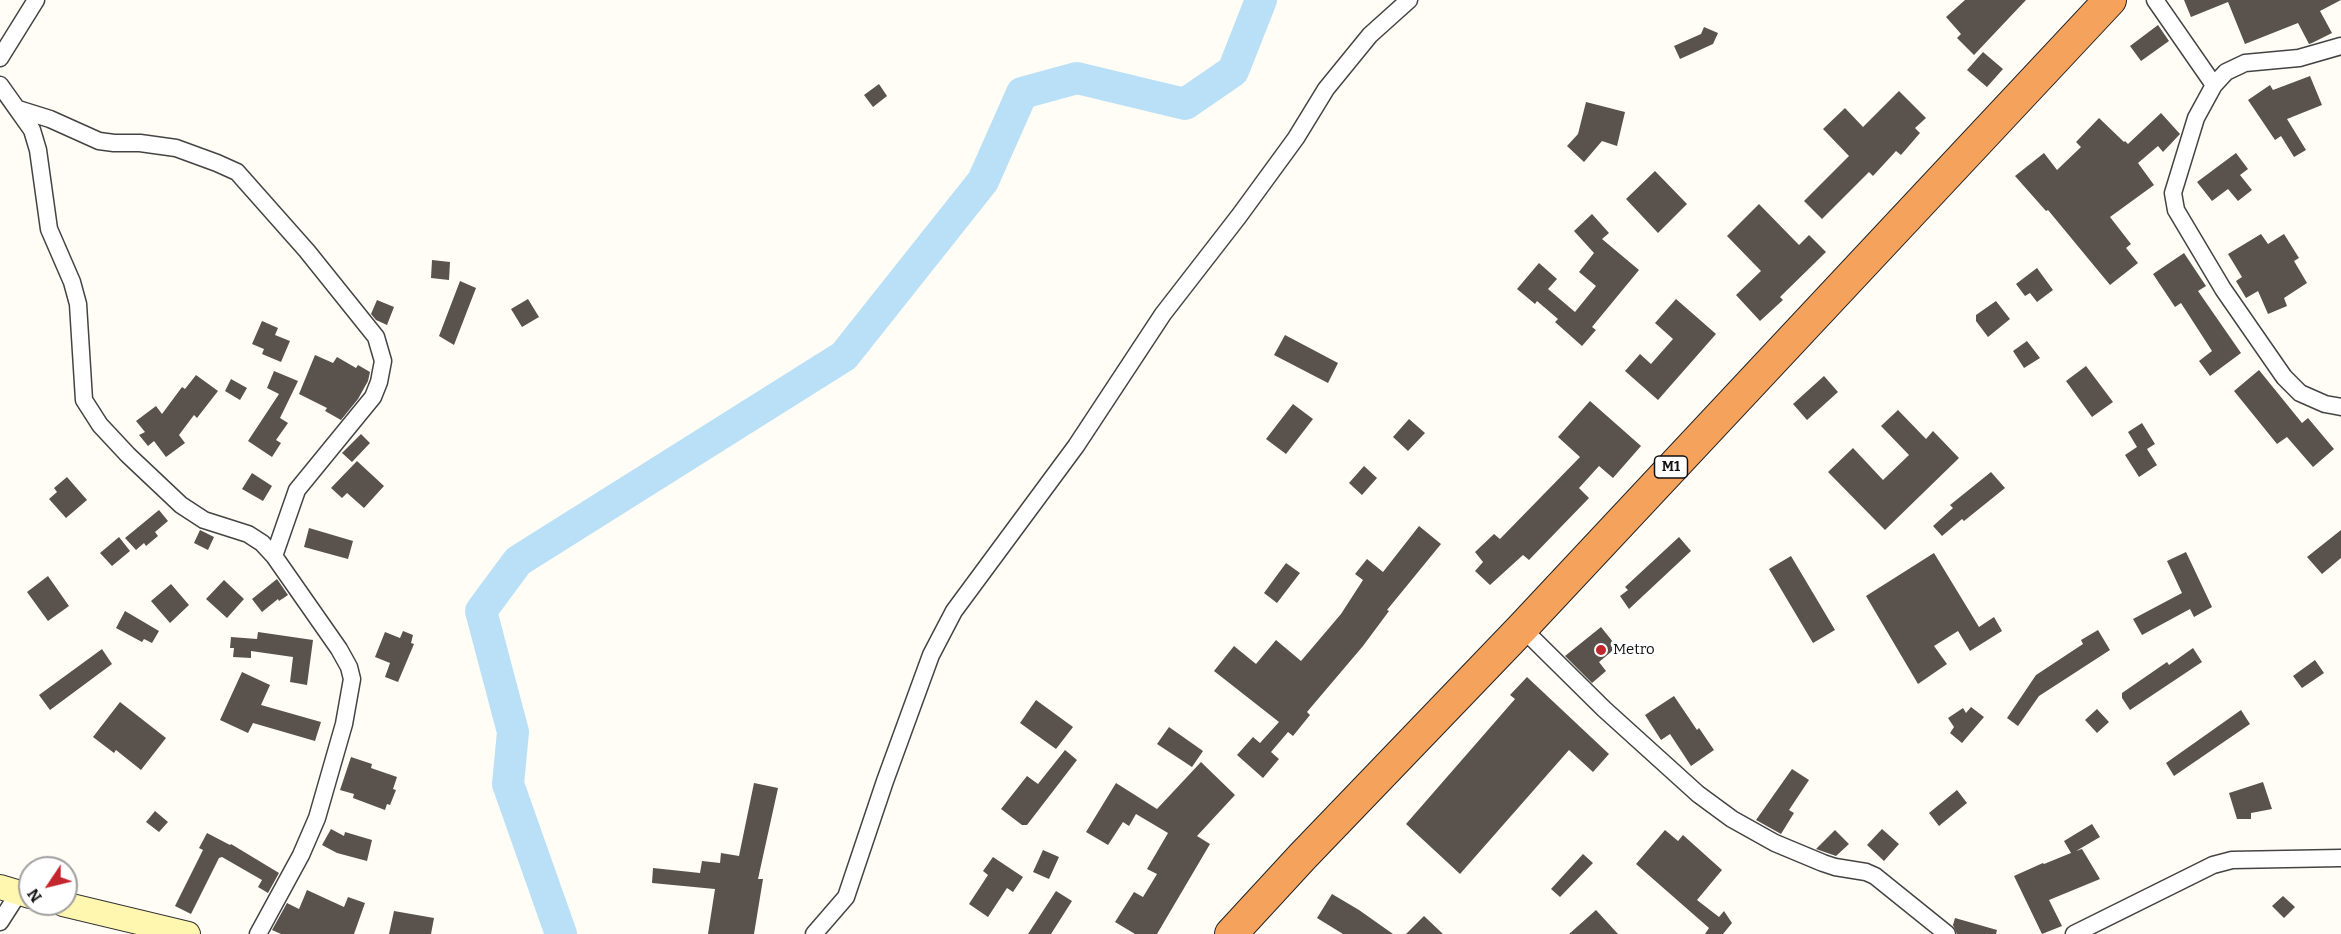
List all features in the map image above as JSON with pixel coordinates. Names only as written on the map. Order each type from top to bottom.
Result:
[{"type":"highway","name":"M1","points":[[1231,934],[1302,856],[1522,628],[2110,0]]},
{"type":"street","points":[[0,58],[36,0]]},
{"type":"street","points":[[814,934],[846,897],[931,655],[954,611],[1076,446],[1163,314],[1296,138],[1326,89],[1370,35],[1409,0]]},
{"type":"street","points":[[2155,0],[2214,85]]},
{"type":"street","points":[[2341,46],[2299,58],[2245,63],[2226,72],[2214,85],[2196,118],[2172,193],[2176,210],[2223,289],[2284,377],[2300,393],[2325,404],[2341,407]]},
{"type":"street","points":[[0,85],[32,130],[38,150],[49,229],[72,282],[78,304],[84,400],[100,424],[121,447],[181,505],[204,520],[248,534],[262,543],[274,556],[349,667],[352,679],[344,724],[317,818],[301,855],[258,934]]},
{"type":"street","points":[[18,110],[50,119],[99,141],[176,148],[237,172],[307,251],[376,337],[383,361],[373,397],[297,490],[286,514],[274,556]]},
{"type":"street","points":[[1522,628],[1604,709],[1698,794],[1732,819],[1775,843],[1822,863],[1875,876],[1947,934]]},
{"type":"street","points":[[2074,934],[2212,865],[2232,860],[2341,858]]},
{"type":"street","points":[[0,922],[16,892]]},
{"type":"street","points":[[78,908],[188,934]]},
{"type":"building","points":[[1965,0],[2026,0],[1974,55],[1957,38],[1961,34],[1946,17]]},
{"type":"building","points":[[2184,0],[2341,0],[2320,11],[2332,33],[2312,43],[2309,44],[2298,23],[2245,44],[2228,2],[2191,17]]},
{"type":"building","points":[[2158,25],[2169,41],[2141,61],[2130,46]]},
{"type":"building","points":[[1704,27],[1718,33],[1713,44],[1680,59],[1674,46],[1701,34]]},
{"type":"building","points":[[1983,52],[2003,69],[1987,87],[1967,70]]},
{"type":"building","points":[[2310,76],[2322,105],[2287,119],[2306,150],[2294,157],[2281,136],[2275,140],[2248,100],[2270,85],[2273,90]]},
{"type":"building","points":[[879,84],[887,96],[873,107],[864,95]]},
{"type":"building","points":[[1899,91],[1926,118],[1915,128],[1920,133],[1901,155],[1896,151],[1873,176],[1869,172],[1822,219],[1804,201],[1849,156],[1823,129],[1845,108],[1863,127]]},
{"type":"building","points":[[1586,102],[1625,112],[1617,146],[1602,141],[1584,162],[1567,146],[1578,134]]},
{"type":"building","points":[[2161,113],[2180,134],[2163,152],[2158,146],[2138,163],[2154,185],[2110,217],[2131,244],[2126,248],[2138,263],[2110,285],[2048,210],[2046,211],[2015,176],[2044,153],[2057,170],[2081,147],[2076,142],[2099,118],[2128,144]]},
{"type":"building","points":[[2236,153],[2248,169],[2240,175],[2252,190],[2238,201],[2228,189],[2212,201],[2197,182]]},
{"type":"building","points":[[1655,171],[1687,204],[1658,233],[1626,199]]},
{"type":"building","points":[[1759,204],[1799,245],[1809,235],[1826,252],[1780,297],[1783,300],[1760,321],[1736,295],[1761,271],[1727,236]]},
{"type":"building","points":[[1592,214],[1609,233],[1602,239],[1639,270],[1592,327],[1596,330],[1582,346],[1555,322],[1558,319],[1537,301],[1535,304],[1517,289],[1539,263],[1557,279],[1548,289],[1575,312],[1596,286],[1579,272],[1594,253],[1574,231]]},
{"type":"building","points":[[2261,234],[2268,244],[2284,234],[2299,258],[2294,261],[2307,283],[2284,298],[2287,306],[2268,314],[2258,291],[2246,298],[2236,281],[2242,277],[2228,254]]},
{"type":"building","points":[[2184,253],[2206,286],[2198,291],[2241,353],[2210,376],[2199,361],[2212,351],[2181,303],[2175,307],[2153,274]]},
{"type":"building","points":[[432,260],[450,262],[449,280],[431,278]]},
{"type":"building","points":[[2037,268],[2053,290],[2037,302],[2030,293],[2025,296],[2016,284]]},
{"type":"building","points":[[460,281],[476,288],[454,345],[439,336]]},
{"type":"building","points":[[528,299],[539,317],[522,327],[511,309]]},
{"type":"building","points":[[1676,299],[1716,334],[1658,400],[1625,371],[1640,354],[1651,364],[1673,339],[1655,323]]},
{"type":"building","points":[[377,300],[394,307],[387,325],[376,320],[371,314]]},
{"type":"building","points":[[1996,301],[2010,319],[1988,337],[1976,321],[1976,315]]},
{"type":"building","points":[[262,321],[278,328],[275,335],[290,341],[281,362],[262,354],[264,349],[252,344]]},
{"type":"building","points":[[1285,335],[1338,363],[1328,383],[1274,355]]},
{"type":"building","points":[[2027,341],[2040,358],[2024,368],[2013,351]]},
{"type":"building","points":[[315,355],[333,363],[337,357],[356,368],[358,365],[370,372],[368,381],[358,399],[341,420],[325,411],[327,408],[299,394]]},
{"type":"building","points":[[2086,366],[2113,402],[2092,417],[2066,381]]},
{"type":"building","points":[[2259,370],[2302,423],[2308,418],[2334,449],[2313,467],[2287,437],[2277,444],[2234,391]]},
{"type":"building","points":[[274,371],[298,381],[280,418],[288,423],[276,440],[281,443],[272,457],[248,441],[279,394],[267,388]]},
{"type":"building","points":[[196,375],[218,391],[197,418],[194,415],[179,435],[185,443],[166,457],[154,441],[148,446],[139,435],[145,432],[136,421],[156,406],[162,414],[182,387],[185,389]]},
{"type":"building","points":[[1824,376],[1838,392],[1807,420],[1793,404]]},
{"type":"building","points":[[231,379],[247,388],[240,400],[225,391]]},
{"type":"building","points":[[1590,401],[1641,446],[1613,478],[1599,466],[1579,488],[1589,498],[1529,560],[1523,555],[1490,585],[1475,571],[1483,562],[1475,552],[1494,534],[1500,539],[1580,457],[1558,437]]},
{"type":"building","points":[[1293,404],[1313,419],[1286,454],[1266,439]]},
{"type":"building","points":[[1898,410],[1926,439],[1933,431],[1959,458],[1885,530],[1828,472],[1853,448],[1883,480],[1909,455],[1881,426]]},
{"type":"building","points":[[1409,419],[1425,433],[1408,451],[1393,437]]},
{"type":"building","points":[[2142,423],[2155,444],[2147,449],[2157,465],[2139,477],[2125,455],[2137,447],[2128,432]]},
{"type":"building","points":[[361,434],[370,443],[352,462],[342,453]]},
{"type":"building","points":[[357,461],[384,486],[364,508],[347,493],[342,498],[331,488]]},
{"type":"building","points":[[1364,466],[1377,478],[1362,495],[1349,483]]},
{"type":"building","points":[[1991,472],[2005,488],[1942,536],[1933,526],[1953,508],[1950,505]]},
{"type":"building","points":[[252,473],[272,486],[263,501],[242,489]]},
{"type":"building","points":[[67,477],[87,500],[66,518],[49,499],[57,492],[54,488]]},
{"type":"building","points":[[159,510],[168,521],[155,532],[158,536],[146,546],[144,543],[136,550],[125,538]]},
{"type":"building","points":[[1419,526],[1441,544],[1387,610],[1389,611],[1363,646],[1307,712],[1310,715],[1293,736],[1288,732],[1271,752],[1279,759],[1263,778],[1237,755],[1253,737],[1260,743],[1279,722],[1214,671],[1234,646],[1256,664],[1276,640],[1301,661],[1341,614],[1363,580],[1355,574],[1367,559],[1383,572]]},
{"type":"building","points":[[309,528],[353,541],[348,559],[304,547]]},
{"type":"building","points":[[200,530],[214,537],[208,550],[194,543]]},
{"type":"building","points":[[2341,530],[2341,558],[2322,574],[2307,557]]},
{"type":"building","points":[[119,537],[130,551],[112,566],[100,553]]},
{"type":"building","points":[[1679,537],[1691,551],[1629,609],[1620,596],[1628,590],[1625,587]]},
{"type":"building","points":[[2186,552],[2212,607],[2194,617],[2190,609],[2142,635],[2133,619],[2182,593],[2167,561]]},
{"type":"building","points":[[1934,553],[1979,627],[1994,617],[2002,631],[1970,651],[1958,631],[1934,646],[1947,664],[1918,684],[1866,596]]},
{"type":"building","points":[[1791,556],[1835,630],[1813,643],[1769,569]]},
{"type":"building","points":[[1286,563],[1300,573],[1277,603],[1264,593]]},
{"type":"building","points":[[48,576],[69,606],[48,621],[27,592]]},
{"type":"building","points":[[277,579],[288,595],[279,601],[278,599],[262,612],[252,599]]},
{"type":"building","points":[[224,580],[244,599],[227,618],[206,599]]},
{"type":"building","points":[[171,584],[189,605],[170,623],[151,601]]},
{"type":"building","points":[[125,611],[159,631],[152,643],[144,639],[142,642],[116,628]]},
{"type":"building","points":[[1601,627],[1617,647],[1599,662],[1606,671],[1592,683],[1565,656]]},
{"type":"building","points":[[2098,630],[2110,650],[2039,696],[2018,726],[2007,718],[2036,675],[2083,644],[2081,640]]},
{"type":"building","points":[[403,631],[413,635],[411,643],[414,644],[398,682],[385,677],[390,663],[375,657],[385,632],[400,638]]},
{"type":"building","points":[[258,632],[313,640],[307,685],[290,682],[293,657],[251,651],[251,658],[233,657],[234,648],[230,648],[231,637],[257,639]]},
{"type":"building","points":[[2193,648],[2202,662],[2130,710],[2122,698],[2122,693],[2167,662],[2169,665]]},
{"type":"building","points":[[102,649],[112,664],[50,710],[39,695]]},
{"type":"building","points":[[2315,660],[2324,673],[2302,688],[2293,676]]},
{"type":"building","points":[[242,672],[270,685],[261,705],[321,722],[315,741],[253,723],[248,733],[220,720]]},
{"type":"building","points":[[1527,677],[1609,754],[1593,772],[1569,750],[1460,874],[1406,824],[1515,699],[1510,695]]},
{"type":"building","points":[[1674,696],[1714,750],[1691,766],[1670,734],[1661,740],[1645,715]]},
{"type":"building","points":[[1036,700],[1073,727],[1056,749],[1020,723]]},
{"type":"building","points":[[120,702],[166,738],[141,770],[116,750],[114,753],[93,737]]},
{"type":"building","points":[[1971,707],[1984,717],[1962,743],[1950,733],[1954,727],[1948,718],[1963,708],[1966,713]]},
{"type":"building","points":[[2097,709],[2109,722],[2097,733],[2085,720]]},
{"type":"building","points":[[2241,710],[2250,724],[2174,776],[2166,763]]},
{"type":"building","points":[[1169,727],[1203,751],[1192,767],[1157,744]]},
{"type":"building","points":[[1065,750],[1077,760],[1027,825],[1022,825],[1001,809],[1027,776],[1038,784]]},
{"type":"building","points":[[351,757],[372,764],[371,768],[397,777],[393,789],[396,790],[390,805],[387,804],[385,810],[353,798],[354,794],[340,790]]},
{"type":"building","points":[[1201,762],[1235,795],[1197,836],[1210,844],[1157,934],[1135,934],[1115,922],[1134,892],[1143,897],[1157,874],[1147,869],[1168,833],[1136,814],[1129,826],[1123,822],[1108,845],[1086,832],[1116,783],[1157,809]]},
{"type":"building","points":[[1792,769],[1809,780],[1789,810],[1794,813],[1781,834],[1756,820]]},
{"type":"building","points":[[2263,782],[2272,809],[2251,813],[2251,819],[2237,819],[2229,793]]},
{"type":"building","points":[[754,783],[778,788],[758,879],[763,879],[754,934],[708,934],[715,889],[652,883],[653,868],[700,873],[702,861],[720,863],[721,853],[739,856]]},
{"type":"building","points":[[1957,790],[1967,803],[1939,826],[1929,813]]},
{"type":"building","points":[[155,811],[168,822],[159,832],[146,822]]},
{"type":"building","points":[[2092,824],[2100,837],[2076,851],[2082,849],[2100,879],[2049,900],[2062,926],[2042,934],[2014,876],[2071,853],[2064,841]]},
{"type":"building","points":[[331,829],[344,836],[345,832],[372,840],[367,861],[337,853],[322,845]]},
{"type":"building","points":[[1882,829],[1899,844],[1884,861],[1867,845]]},
{"type":"building","points":[[1665,830],[1678,841],[1683,835],[1722,870],[1697,900],[1719,917],[1724,911],[1732,923],[1723,934],[1705,934],[1709,928],[1636,864]]},
{"type":"building","points":[[1835,830],[1849,844],[1836,856],[1816,849]]},
{"type":"building","points":[[207,833],[231,844],[279,873],[268,893],[258,887],[262,880],[222,857],[219,858],[191,914],[175,906],[203,850],[199,848]]},
{"type":"building","points":[[1043,850],[1059,857],[1049,879],[1033,872]]},
{"type":"building","points":[[1583,854],[1593,863],[1560,897],[1551,889]]},
{"type":"building","points":[[993,857],[1023,877],[1013,892],[1007,888],[988,917],[969,904],[988,875],[983,871]]},
{"type":"building","points":[[307,890],[344,907],[348,897],[365,903],[354,934],[281,934],[272,930],[287,903],[299,909]]},
{"type":"building","points":[[1056,891],[1072,901],[1051,934],[1028,934]]},
{"type":"building","points":[[1332,894],[1393,934],[1343,934],[1317,918]]},
{"type":"building","points":[[2283,896],[2295,907],[2284,918],[2272,906]]},
{"type":"building","points":[[1596,910],[1618,934],[1569,934]]},
{"type":"building","points":[[394,911],[434,918],[431,934],[389,934]]},
{"type":"building","points":[[1424,916],[1443,934],[1406,934]]},
{"type":"building","points":[[1955,918],[1997,930],[1996,934],[1957,934],[1953,925]]},
{"type":"waterway","points":[[561,934],[508,784],[513,732],[481,611],[518,561],[844,356],[983,181],[1022,93],[1077,78],[1185,104],[1233,71],[1261,0]]},
{"type":"place","name":"Metro","points":[[1601,650]]}]
